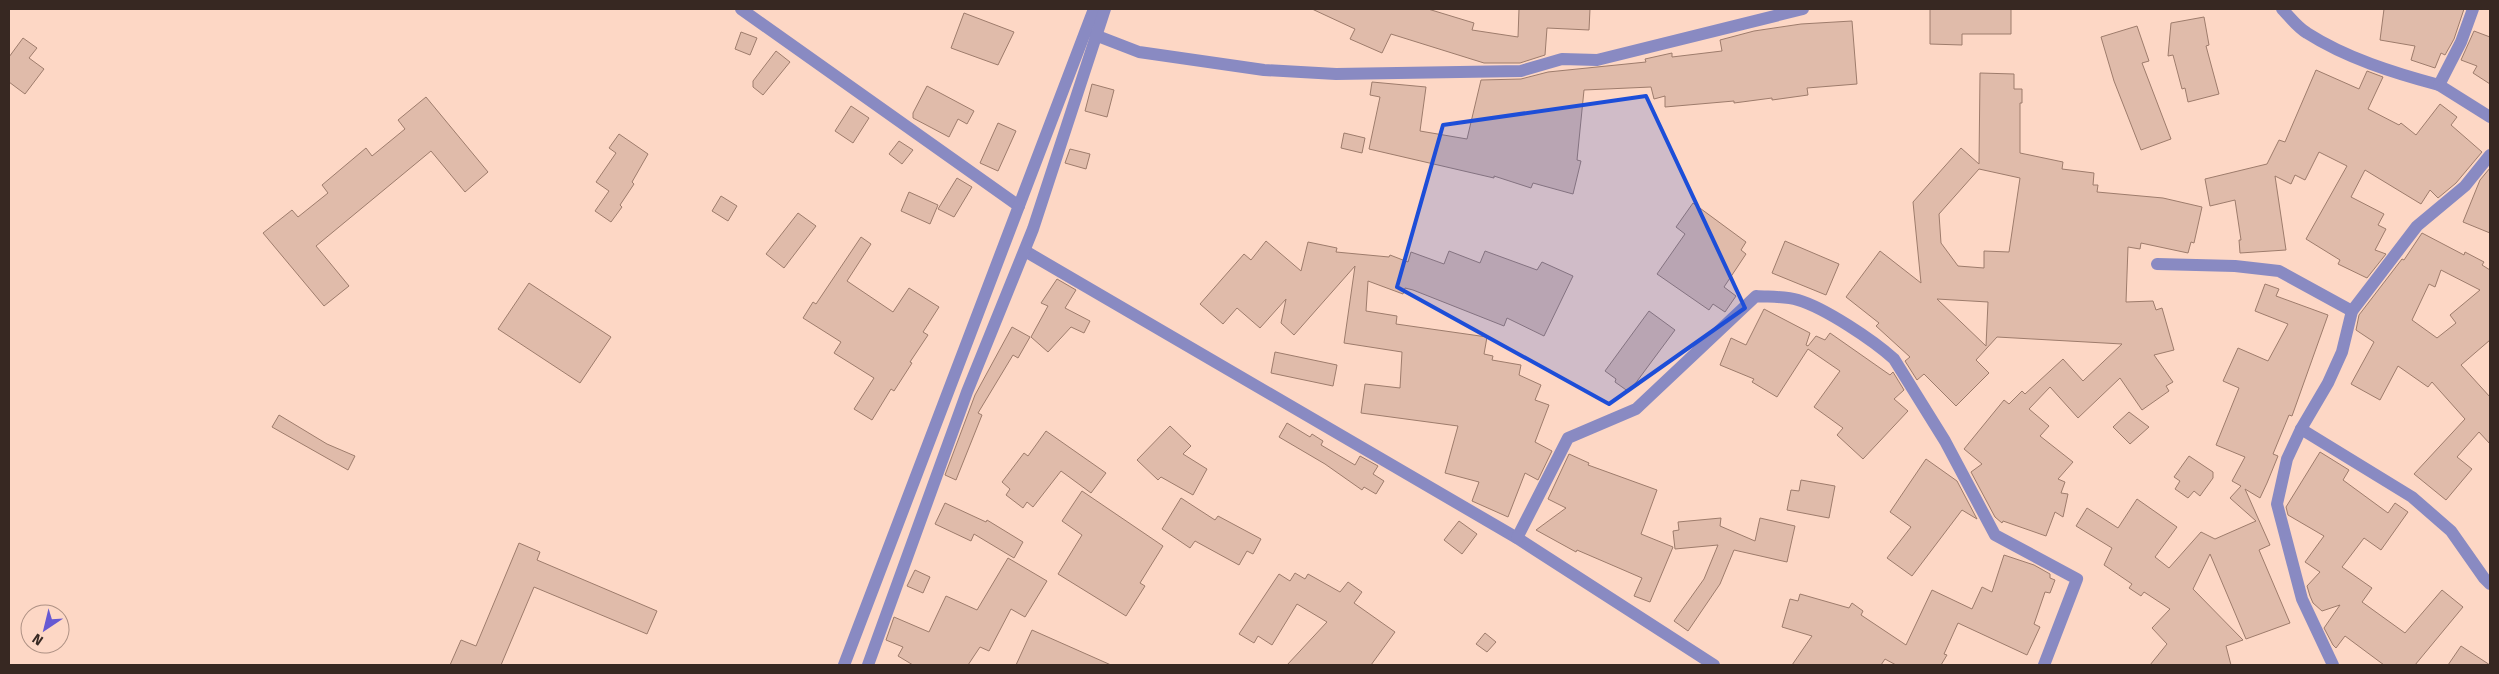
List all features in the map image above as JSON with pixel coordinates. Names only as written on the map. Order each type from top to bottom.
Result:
[{"type":"street","points":[[741,9],[1019,206]]},
{"type":"street","points":[[844,665],[1094,9]]},
{"type":"street","points":[[868,665],[967,392],[1025,251],[1105,9]]},
{"type":"street","points":[[1095,35],[1139,52],[1264,70],[1336,74],[1521,71],[1562,59],[1597,60],[1804,9]]},
{"type":"street","points":[[2282,9],[2305,32],[2340,50],[2399,74],[2439,85],[2490,117]]},
{"type":"street","points":[[2439,85],[2461,42],[2474,9]]},
{"type":"street","points":[[2333,665],[2302,600],[2277,504],[2288,459],[2342,352],[2352,311],[2417,226],[2465,186],[2490,155]]},
{"type":"street","points":[[1025,251],[1517,538],[1714,665]]},
{"type":"street","points":[[2157,264],[2235,266],[2279,271],[2352,311]]},
{"type":"street","points":[[1517,538],[1568,438],[1636,408],[1721,331],[1756,296],[1797,299],[1824,312],[1883,348],[1894,359],[1945,441],[1995,535],[2077,579],[2044,665]]},
{"type":"street","points":[[949,386],[967,392]]},
{"type":"street","points":[[2302,429],[2412,497],[2451,531],[2490,584]]},
{"type":"highlighted area","points":[[1646,96],[1745,308],[1609,404],[1397,287],[1443,125]]},
{"type":"building","points":[[1312,9],[1428,9],[1474,23],[1472,30],[1518,37],[1519,9],[1590,9],[1589,30],[1547,28],[1545,55],[1520,63],[1484,63],[1391,34],[1382,53],[1350,39],[1355,29]]},
{"type":"building","points":[[1930,9],[2011,9],[2011,34],[1962,34],[1962,45],[1930,44]]},
{"type":"building","points":[[2384,9],[2464,9],[2454,39],[2445,55],[2441,53],[2435,68],[2411,60],[2415,46],[2380,40]]},
{"type":"building","points":[[964,13],[1014,32],[998,65],[951,48]]},
{"type":"building","points":[[2204,17],[2209,45],[2206,46],[2219,94],[2188,102],[2185,88],[2182,89],[2173,55],[2168,56],[2171,23]]},
{"type":"building","points":[[1852,21],[1857,84],[1807,88],[1808,95],[1772,100],[1772,98],[1734,103],[1734,101],[1665,107],[1665,96],[1654,99],[1651,87],[1584,90],[1577,160],[1581,161],[1573,194],[1533,183],[1531,188],[1494,176],[1494,178],[1369,149],[1380,97],[1370,95],[1372,82],[1426,87],[1420,131],[1467,139],[1481,80],[1521,79],[1548,72],[1646,62],[1645,59],[1672,53],[1672,57],[1722,51],[1720,40],[1754,31],[1801,24]]},
{"type":"building","points":[[2137,26],[2149,61],[2142,63],[2171,139],[2141,150],[2114,81],[2101,37]]},
{"type":"building","points":[[2474,31],[2490,37],[2490,84],[2473,73],[2477,66],[2461,60]]},
{"type":"building","points":[[741,32],[757,38],[750,55],[735,49]]},
{"type":"building","points":[[23,38],[37,48],[29,58],[44,69],[25,94],[9,82],[9,57]]},
{"type":"building","points":[[776,51],[790,62],[763,95],[753,87],[753,81]]},
{"type":"building","points":[[2316,70],[2359,89],[2367,71],[2383,77],[2368,109],[2399,125],[2401,123],[2416,135],[2440,104],[2457,117],[2451,125],[2482,152],[2456,183],[2438,198],[2430,190],[2421,204],[2365,170],[2351,197],[2384,214],[2378,225],[2386,229],[2375,250],[2386,254],[2367,278],[2338,264],[2340,260],[2306,239],[2347,166],[2319,152],[2305,180],[2295,175],[2291,184],[2275,176],[2286,250],[2240,253],[2239,240],[2241,240],[2235,200],[2210,206],[2205,179],[2267,164],[2279,140],[2285,142]]},
{"type":"building","points":[[1980,73],[2014,74],[2014,89],[2022,89],[2022,103],[2020,103],[2020,153],[2063,162],[2062,169],[2094,173],[2093,185],[2098,185],[2097,192],[2163,198],[2202,207],[2194,243],[2191,242],[2188,253],[2141,243],[2140,249],[2128,247],[2126,302],[2153,301],[2156,310],[2162,308],[2174,350],[2154,355],[2173,382],[2166,386],[2169,391],[2142,410],[2120,378],[2078,418],[2050,387],[2029,409],[2049,426],[2040,436],[2073,462],[2058,479],[2065,482],[2061,493],[2068,494],[2063,517],[2055,512],[2046,536],[2003,521],[2002,523],[1995,517],[1971,472],[1982,464],[1964,449],[2004,400],[2009,404],[2022,391],[2025,394],[2063,359],[2083,381],[2122,344],[1997,337],[1976,360],[1989,373],[1956,406],[1924,374],[1917,380],[1905,361],[1910,357],[1876,326],[1879,323],[1846,297],[1880,251],[1921,283],[1913,202],[1961,148],[1979,164]],"holes":[[[1979,169],[2020,178],[2009,252],[1984,251],[1984,268],[1958,266],[1941,243],[1939,214]],[[1937,299],[1988,302],[1986,346]]]},
{"type":"building","points":[[1092,84],[1114,90],[1107,117],[1085,111]]},
{"type":"building","points":[[927,86],[974,111],[967,124],[958,119],[949,137],[913,118],[913,113]]},
{"type":"building","points":[[426,97],[488,172],[465,192],[431,151],[316,246],[349,286],[324,306],[263,233],[292,210],[298,217],[328,193],[322,185],[366,148],[372,156],[405,129],[398,120]]},
{"type":"building","points":[[851,106],[869,118],[853,143],[835,131]]},
{"type":"building","points":[[998,123],[1016,131],[998,171],[980,163]]},
{"type":"building","points":[[1344,133],[1365,138],[1362,153],[1341,148]]},
{"type":"building","points":[[619,134],[648,154],[632,182],[634,184],[620,205],[622,207],[611,222],[595,211],[609,191],[596,182],[616,153],[609,148]]},
{"type":"building","points":[[899,141],[913,150],[902,164],[889,154]]},
{"type":"building","points":[[1070,149],[1090,154],[1086,169],[1065,163]]},
{"type":"building","points":[[2490,168],[2490,233],[2463,222],[2480,180]]},
{"type":"building","points":[[957,178],[972,187],[954,217],[938,209]]},
{"type":"building","points":[[909,192],[938,205],[930,224],[901,211]]},
{"type":"building","points":[[721,196],[737,206],[728,221],[712,211]]},
{"type":"building","points":[[1693,203],[1746,242],[1741,250],[1746,254],[1724,287],[1736,296],[1725,312],[1713,304],[1709,310],[1657,274],[1685,234],[1676,227]]},
{"type":"building","points":[[798,213],[816,226],[784,268],[766,254]]},
{"type":"building","points":[[2422,233],[2464,255],[2465,252],[2484,262],[2482,265],[2490,270],[2490,340],[2461,365],[2490,397],[2490,444],[2479,432],[2457,457],[2472,469],[2446,500],[2414,474],[2465,419],[2432,382],[2428,387],[2398,366],[2380,400],[2351,384],[2374,342],[2356,330],[2359,315],[2402,259],[2404,260]],"holes":[[[2441,270],[2480,290],[2450,315],[2456,323],[2437,338],[2412,320],[2429,284],[2435,287]]]},
{"type":"building","points":[[861,237],[871,244],[847,281],[893,312],[909,288],[939,307],[923,332],[928,335],[910,362],[912,363],[894,391],[891,389],[872,420],[854,409],[874,378],[834,353],[841,342],[803,318],[813,302],[816,304]]},
{"type":"building","points":[[1266,241],[1301,271],[1308,242],[1337,248],[1336,252],[1389,257],[1390,255],[1408,262],[1411,252],[1444,264],[1449,251],[1480,263],[1485,251],[1537,270],[1542,262],[1573,276],[1544,336],[1507,318],[1504,326],[1413,290],[1405,288],[1403,294],[1368,281],[1366,311],[1397,316],[1396,324],[1487,337],[1484,354],[1493,356],[1492,360],[1521,365],[1519,375],[1541,385],[1535,400],[1549,405],[1535,442],[1552,451],[1538,480],[1525,473],[1508,517],[1472,501],[1479,482],[1445,473],[1458,426],[1361,413],[1365,384],[1400,388],[1402,352],[1344,343],[1355,266],[1294,335],[1281,323],[1286,299],[1260,328],[1237,308],[1223,324],[1200,304],[1244,254],[1251,260]]},
{"type":"building","points":[[1785,241],[1839,264],[1826,295],[1772,273]]},
{"type":"building","points":[[1057,279],[1076,290],[1065,308],[1090,321],[1084,333],[1071,327],[1048,352],[1031,337],[1048,306],[1041,303]]},
{"type":"building","points":[[529,283],[611,337],[580,383],[498,329]]},
{"type":"building","points":[[2265,284],[2279,289],[2276,296],[2328,315],[2292,416],[2289,415],[2273,454],[2278,456],[2260,498],[2245,489],[2270,545],[2259,550],[2290,623],[2246,639],[2210,554],[2193,589],[2243,640],[2226,646],[2231,665],[2150,665],[2167,644],[2152,628],[2170,609],[2144,592],[2141,596],[2129,588],[2132,584],[2104,565],[2112,548],[2076,526],[2087,508],[2118,528],[2137,499],[2177,527],[2155,557],[2169,568],[2201,532],[2215,539],[2256,521],[2230,498],[2241,486],[2232,481],[2245,457],[2216,445],[2239,388],[2223,381],[2238,348],[2268,361],[2288,324],[2255,311]]},
{"type":"building","points":[[1764,309],[1810,333],[1806,345],[1808,346],[1816,336],[1825,340],[1830,333],[1890,375],[1893,372],[1904,390],[1894,399],[1908,411],[1863,459],[1837,435],[1843,428],[1814,407],[1840,371],[1808,349],[1777,397],[1752,382],[1754,379],[1720,365],[1731,338],[1746,345]]},
{"type":"building","points":[[1649,311],[1675,330],[1629,392],[1615,382],[1616,379],[1605,371]]},
{"type":"building","points":[[1012,327],[1030,337],[1018,358],[1013,355],[978,413],[982,415],[956,480],[945,475],[975,395]]},
{"type":"building","points":[[1275,352],[1337,365],[1333,386],[1271,373]]},
{"type":"building","points":[[2129,412],[2149,427],[2130,444],[2113,427]]},
{"type":"building","points":[[279,415],[327,444],[355,456],[348,470],[272,427]]},
{"type":"building","points":[[1287,423],[1310,437],[1312,434],[1323,441],[1321,445],[1355,465],[1360,456],[1378,466],[1373,474],[1384,481],[1376,494],[1364,487],[1362,490],[1325,464],[1279,437]]},
{"type":"building","points":[[1170,426],[1191,446],[1183,454],[1207,469],[1193,495],[1161,477],[1158,480],[1137,460]]},
{"type":"building","points":[[1046,431],[1106,473],[1091,493],[1061,471],[1033,507],[1027,502],[1023,508],[1006,495],[1010,489],[1002,482],[1024,453],[1028,456]]},
{"type":"building","points":[[2320,452],[2349,470],[2343,480],[2388,513],[2395,503],[2408,512],[2381,550],[2364,538],[2342,567],[2372,588],[2362,602],[2405,633],[2442,590],[2463,607],[2415,665],[2384,665],[2345,636],[2336,648],[2324,628],[2340,605],[2322,611],[2313,603],[2307,586],[2320,572],[2305,562],[2324,536],[2288,515],[2286,507]]},
{"type":"building","points":[[1569,454],[1589,463],[1588,465],[1657,490],[1641,534],[1673,547],[1650,602],[1634,596],[1642,578],[1577,550],[1576,552],[1536,530],[1566,508],[1548,499]]},
{"type":"building","points":[[2189,456],[2213,472],[2213,478],[2200,496],[2194,491],[2188,498],[2175,489],[2180,481],[2174,477]]},
{"type":"building","points":[[1926,459],[1957,481],[1977,519],[1962,510],[1912,576],[1887,558],[1911,527],[1890,512]]},
{"type":"building","points":[[1801,480],[1835,486],[1829,518],[1787,510],[1791,490],[1799,491]]},
{"type":"building","points":[[1082,491],[1163,546],[1140,583],[1145,586],[1126,616],[1058,574],[1082,535],[1062,521]]},
{"type":"building","points":[[1181,498],[1215,520],[1218,516],[1261,539],[1253,554],[1247,551],[1239,565],[1195,541],[1190,548],[1162,529]]},
{"type":"building","points":[[945,503],[986,522],[987,520],[1023,542],[1014,558],[974,534],[971,541],[935,524]]},
{"type":"building","points":[[1721,518],[1720,526],[1755,541],[1760,518],[1795,526],[1787,562],[1734,550],[1720,584],[1688,631],[1674,621],[1704,579],[1718,545],[1675,549],[1673,531],[1679,530],[1678,522]]},
{"type":"building","points":[[1459,521],[1477,534],[1462,554],[1444,540]]},
{"type":"building","points":[[519,543],[540,552],[537,560],[657,611],[647,634],[534,587],[501,665],[450,665],[461,640],[476,646]]},
{"type":"building","points":[[2004,555],[2034,565],[2050,574],[2050,578],[2055,580],[2050,593],[2045,592],[2034,624],[2040,627],[2027,655],[1958,623],[1944,654],[1947,655],[1941,665],[1896,665],[1885,659],[1881,665],[1792,665],[1812,636],[1782,627],[1790,599],[1798,601],[1800,594],[1849,608],[1852,603],[1863,611],[1861,615],[1906,645],[1932,590],[1972,609],[1982,587],[1992,592]]},
{"type":"building","points":[[1008,558],[1047,581],[1025,617],[1011,609],[989,651],[980,647],[968,665],[913,665],[898,656],[903,647],[886,640],[894,617],[929,632],[946,596],[977,610]]},
{"type":"building","points":[[915,570],[930,577],[923,593],[907,586]]},
{"type":"building","points":[[1295,573],[1305,579],[1308,574],[1340,592],[1348,582],[1362,592],[1354,603],[1395,632],[1371,665],[1287,665],[1327,622],[1297,604],[1272,645],[1258,636],[1254,643],[1239,634],[1279,574],[1290,581]]},
{"type":"building","points":[[1032,630],[1111,665],[1016,665]]},
{"type":"building","points":[[1485,633],[1496,642],[1487,652],[1476,644]]},
{"type":"building","points":[[2461,646],[2490,665],[2448,665]]}]
